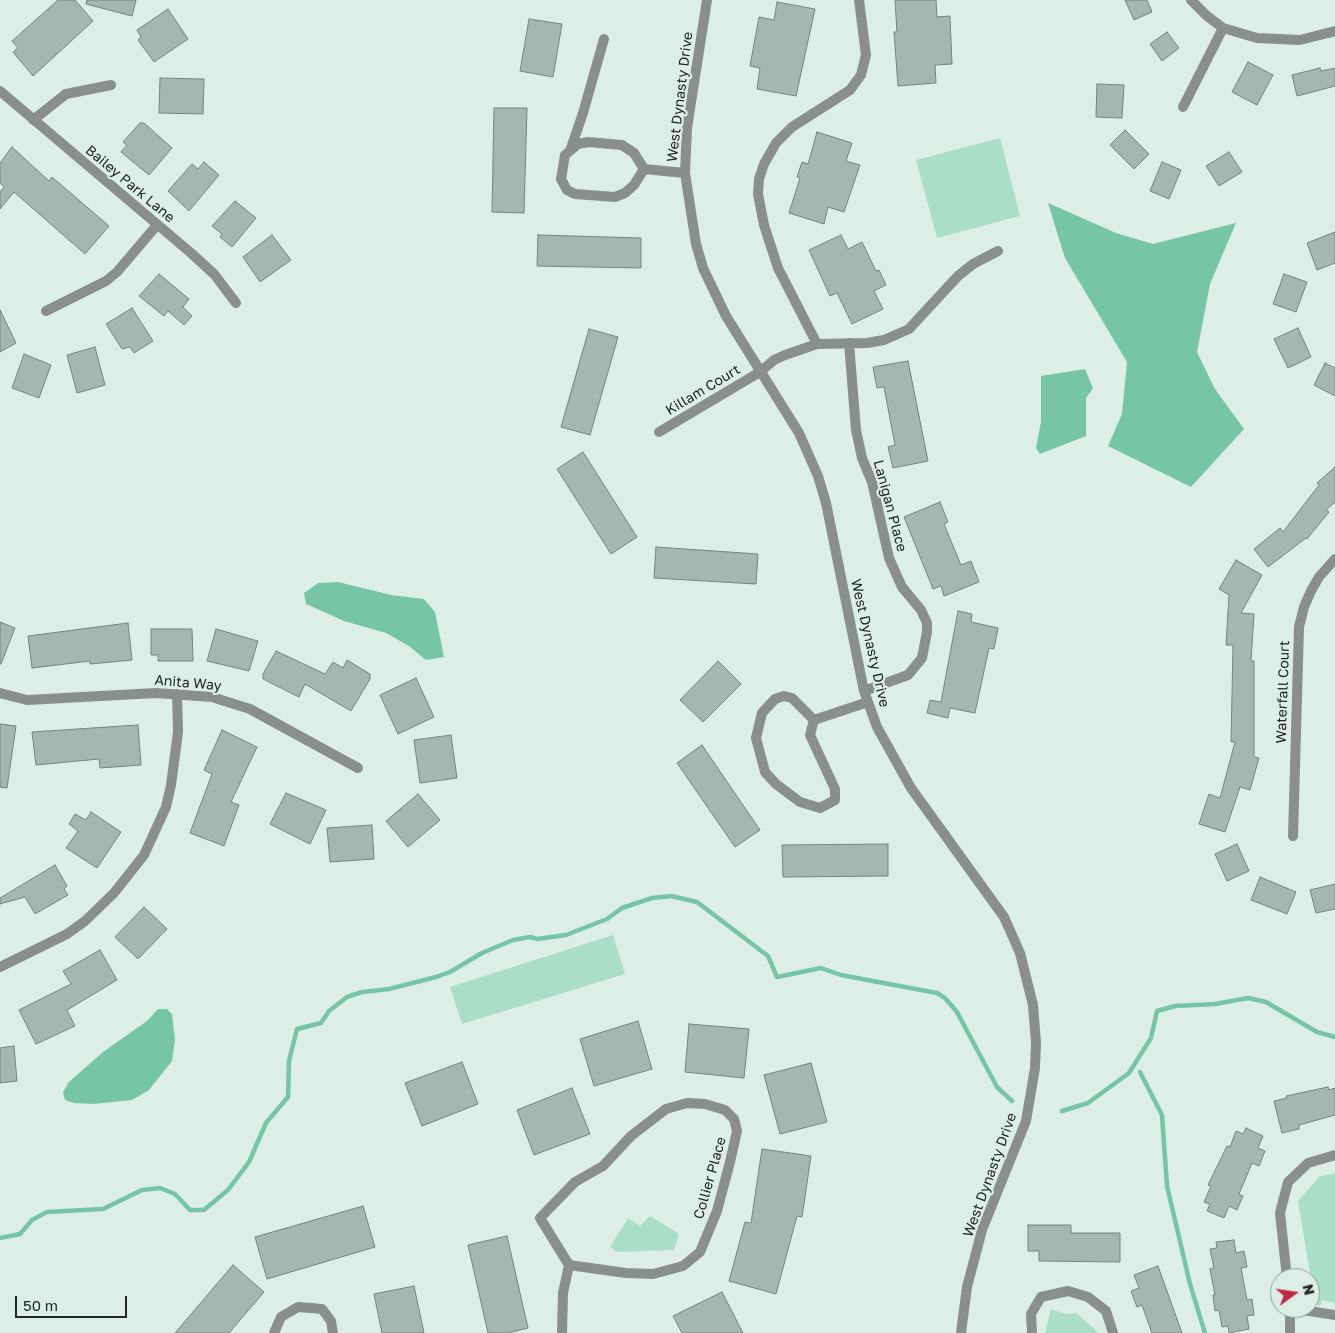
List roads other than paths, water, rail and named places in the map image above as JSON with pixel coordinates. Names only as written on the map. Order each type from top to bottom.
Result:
[{"type":"street","name":"West Dynasty Drive","points":[[707,0],[688,118],[685,173],[694,236],[703,268],[726,316],[799,433],[818,476],[828,511],[866,697],[877,727],[899,771],[1004,917],[1020,953],[1033,1005],[1035,1068],[1026,1121],[982,1230],[967,1287],[961,1333]]},
{"type":"street","points":[[817,344],[775,259],[760,208],[759,178],[764,164],[776,143],[792,127],[850,90],[861,74],[866,55],[859,0]]},
{"type":"street","points":[[1191,0],[1207,16],[1223,28],[1258,38],[1283,41],[1316,37],[1335,31]]},
{"type":"street","points":[[1182,107],[1223,28]]},
{"type":"street","points":[[604,39],[584,113],[571,148],[565,155],[561,179],[567,190],[575,194],[615,197],[625,193],[644,169]]},
{"type":"street","points":[[33,120],[66,94],[111,85]]},
{"type":"street","name":"Bailey Park Lane","points":[[0,91],[214,274],[236,303]]},
{"type":"street","points":[[571,148],[588,142],[622,145],[634,153],[644,169]]},
{"type":"street","points":[[644,169],[685,173]]},
{"type":"street","points":[[46,311],[106,281],[129,259],[158,225]]},
{"type":"street","name":"Killam Court","points":[[659,432],[760,372],[774,360],[817,344],[884,340],[909,329],[958,276],[972,264],[998,252]]},
{"type":"street","name":"Lanigan Place","points":[[814,720],[866,697],[908,675],[922,658],[926,646],[927,623],[921,610],[902,587],[889,558],[872,482],[862,458],[856,430],[849,343]]},
{"type":"street","name":"Waterfall Court","points":[[1293,836],[1299,627],[1304,607],[1311,591],[1319,577],[1335,559]]},
{"type":"street","name":"Anita Way","points":[[0,693],[27,700],[177,694],[212,697],[250,708],[358,768]]},
{"type":"street","points":[[0,967],[67,934],[85,921],[114,893],[144,855],[166,807],[171,785],[178,732],[177,694]]},
{"type":"street","points":[[784,696],[792,698],[814,720],[810,735],[835,790],[835,800],[820,808],[800,802],[776,784],[766,772],[756,738],[762,713],[775,699],[784,696]]},
{"type":"street","name":"Collier Place","points":[[687,1103],[705,1104],[725,1110],[734,1119],[737,1131],[730,1162],[717,1211],[700,1252],[683,1266],[653,1274],[626,1274],[570,1265],[540,1218],[575,1182],[603,1166],[631,1136],[666,1109],[687,1103]]},
{"type":"street","points":[[1286,1268],[1280,1213],[1288,1182],[1308,1163],[1335,1154]]},
{"type":"street","points":[[562,1333],[563,1293],[570,1265]]},
{"type":"street","points":[[1032,1333],[1031,1314],[1040,1297],[1068,1291],[1088,1297],[1106,1311],[1113,1333]]},
{"type":"street","points":[[274,1333],[281,1317],[298,1307],[322,1309],[332,1321],[333,1333]]},
{"type":"street","points":[[1320,1313],[1335,1315]]},
{"type":"street","points":[[1290,1318],[1290,1333]]},
{"type":"waterway","points":[[0,1238],[20,1234],[32,1220],[47,1212],[103,1209],[142,1190],[160,1188],[175,1194],[190,1210],[204,1210],[228,1190],[249,1162],[266,1123],[288,1097],[289,1061],[297,1029],[321,1023],[329,1011],[347,997],[362,992],[389,989],[436,977],[450,972],[482,953],[513,940],[566,935],[607,919],[622,908],[652,898],[671,896],[697,902],[768,956],[777,977],[821,968],[841,975],[937,993],[945,998],[957,1012],[997,1087],[1012,1101]]},
{"type":"waterway","points":[[1062,1111],[1088,1103],[1129,1073],[1151,1038],[1157,1011],[1175,1006],[1215,1004],[1248,998],[1266,1002],[1317,1032],[1335,1037]]},
{"type":"waterway","points":[[1140,1072],[1162,1115],[1167,1186],[1190,1284],[1205,1333]]}]
